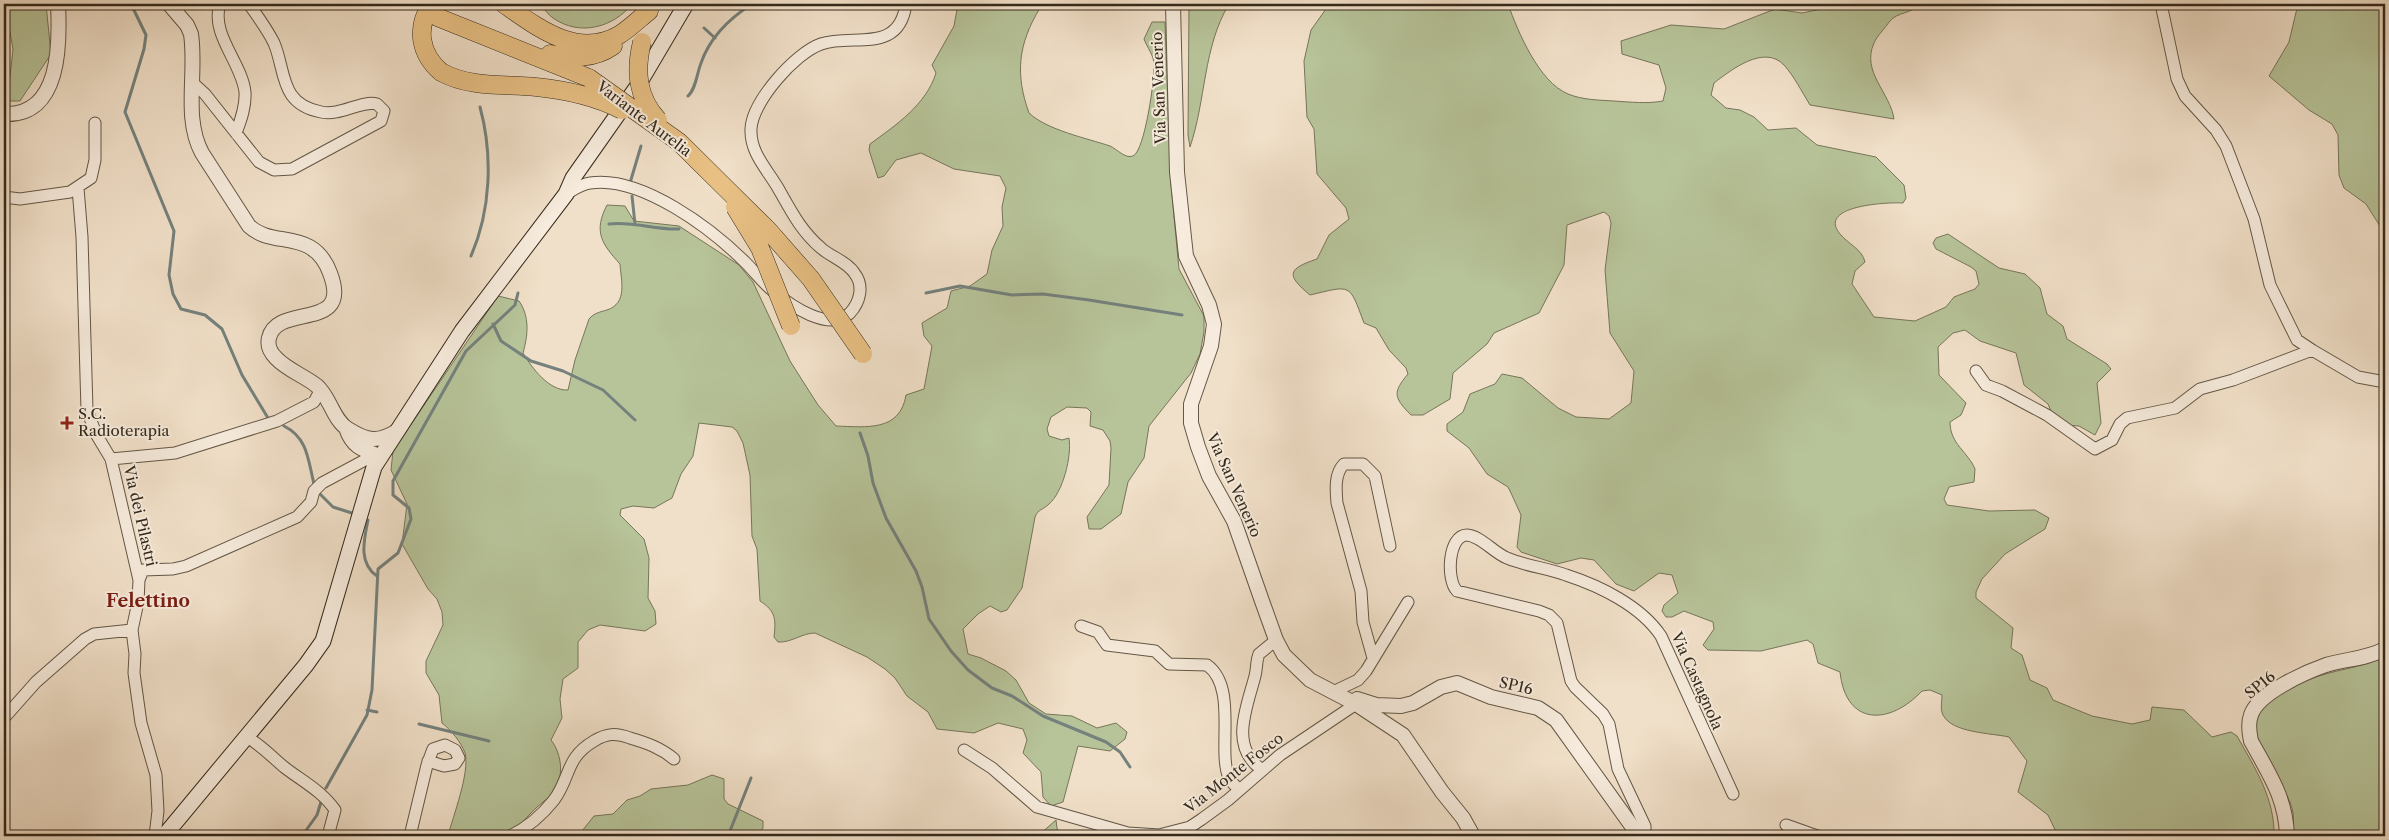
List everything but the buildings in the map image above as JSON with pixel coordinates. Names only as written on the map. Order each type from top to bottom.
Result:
[{"type":"highway","points":[[504,4],[554,36],[580,44],[597,43],[613,38],[649,11]]},
{"type":"highway","points":[[434,10],[424,18],[422,40],[430,62],[441,72],[472,83],[536,87],[586,96],[628,113],[679,142]]},
{"type":"highway","name":"Variante Aurelia","points":[[434,10],[511,46],[589,78],[679,142],[768,230],[811,279],[863,354]]},
{"type":"highway","points":[[649,11],[642,42],[638,75],[644,101],[652,114],[679,142]]},
{"type":"highway","points":[[511,46],[569,58],[591,56],[607,50],[625,39],[649,11]]},
{"type":"highway","points":[[711,174],[740,214],[760,248],[792,332]]},
{"type":"main road","points":[[164,836],[323,641],[372,475],[382,454],[462,331],[566,194],[572,178],[637,87],[686,4]]},
{"type":"street","points":[[4,114],[20,112],[41,99],[47,92],[57,68],[58,4]]},
{"type":"street","points":[[169,4],[187,25],[191,34],[192,121],[196,142],[249,226],[260,234],[302,242],[319,256],[330,272],[334,297],[327,308],[313,314],[284,320],[272,330],[269,338],[270,349],[277,359],[321,389],[335,413],[365,450],[372,475]]},
{"type":"street","points":[[220,4],[221,31],[241,77],[245,92],[243,112],[236,133]]},
{"type":"street","points":[[193,83],[259,162],[266,167],[283,171],[292,169],[378,123],[384,115],[383,108],[374,103],[334,114],[319,112],[298,101],[284,83],[275,45],[249,4]]},
{"type":"street","points":[[566,194],[588,183],[604,182],[628,186],[664,200],[727,245],[773,291],[808,314],[834,320],[848,314],[859,300],[861,284],[855,273],[823,250],[796,222],[778,187],[757,156],[751,135],[751,126],[756,108],[763,97],[803,54],[822,44],[872,41],[885,36],[895,29],[906,11],[906,4]]},
{"type":"street","name":"Via San Venerio","points":[[1173,4],[1177,172],[1186,256],[1209,305],[1214,324],[1211,346],[1194,393],[1191,423],[1209,476],[1234,521],[1276,640],[1284,655],[1310,680],[1356,704],[1402,735],[1442,792],[1463,818],[1473,836]]},
{"type":"street","points":[[2161,4],[2178,79],[2186,96],[2216,130],[2226,146],[2254,220],[2270,285],[2284,318],[2297,340],[2358,377],[2385,382]]},
{"type":"street","points":[[4,197],[20,199],[70,192],[91,178],[94,169],[95,123]]},
{"type":"street","name":"Via dei Pilastri","points":[[78,188],[82,237],[87,410],[96,434],[111,459],[139,580],[138,602],[132,630],[135,654],[134,673],[141,723],[156,775],[158,811],[155,836]]},
{"type":"street","points":[[1976,371],[1986,385],[2002,391],[2047,415],[2095,449],[2112,440],[2120,424],[2127,418],[2174,408],[2200,389],[2233,380],[2312,350]]},
{"type":"street","points":[[111,459],[176,453],[277,421],[306,408],[314,402],[321,389]]},
{"type":"street","points":[[306,408],[322,409],[335,413]]},
{"type":"street","points":[[139,580],[143,570],[173,569],[186,566],[297,517],[311,502],[314,491],[365,450],[397,431]]},
{"type":"street","points":[[365,450],[382,454]]},
{"type":"street","points":[[1373,658],[1363,622],[1361,591],[1337,503],[1336,489],[1341,468],[1344,464],[1363,464],[1375,476],[1390,546]]},
{"type":"street","name":"Via Castagnola","points":[[1645,836],[1645,826],[1618,769],[1609,724],[1603,714],[1575,687],[1571,680],[1557,623],[1549,614],[1457,591],[1451,582],[1450,564],[1452,551],[1462,537],[1467,535],[1476,538],[1506,558],[1575,578],[1629,605],[1651,621],[1664,643],[1733,794]]},
{"type":"street","points":[[1332,692],[1358,680],[1366,672],[1373,658],[1385,644],[1408,602]]},
{"type":"street","points":[[1081,626],[1098,632],[1106,645],[1115,648],[1155,651],[1170,664],[1207,665],[1211,667],[1222,691],[1228,776],[1239,790]]},
{"type":"street","points":[[4,718],[36,682],[85,639],[94,634],[132,630]]},
{"type":"street","points":[[1262,769],[1252,762],[1243,740],[1245,711],[1259,654],[1276,640]]},
{"type":"street","name":"SP16","points":[[2287,836],[2286,814],[2280,797],[2251,741],[2249,731],[2251,713],[2256,705],[2275,690],[2301,676],[2327,665],[2373,655],[2385,649]]},
{"type":"street","name":"SP16","points":[[1332,692],[1376,705],[1401,706],[1413,703],[1441,687],[1457,683],[1491,697],[1538,708],[1556,720],[1640,836]]},
{"type":"street","name":"Via Monte Fosco","points":[[964,750],[992,768],[1038,807],[1128,833],[1159,835],[1190,827],[1239,790],[1262,769],[1356,704]]},
{"type":"street","points":[[510,836],[524,830],[555,799],[572,762],[581,748],[599,738],[614,733],[663,750],[674,759]]},
{"type":"street","points":[[246,737],[327,798],[335,810],[328,836]]},
{"type":"street","points":[[410,836],[428,761]]},
{"type":"street","points":[[1786,825],[1817,836]]},
{"type":"green space","points":[[4,4],[46,4],[51,54],[20,101],[4,101],[10,76],[13,49],[8,21],[4,21]]},
{"type":"green space","points":[[540,4],[632,4],[616,19],[596,27],[585,28],[563,24],[551,17]]},
{"type":"green space","points":[[958,4],[1037,4],[1040,8],[1027,34],[1021,59],[1022,85],[1029,113],[1056,129],[1110,146],[1130,157],[1137,151],[1141,141],[1153,83],[1154,61],[1144,39],[1152,22],[1165,22],[1171,185],[1179,269],[1204,316],[1204,332],[1200,354],[1191,373],[1149,426],[1144,458],[1128,482],[1121,514],[1101,529],[1089,529],[1087,517],[1109,485],[1110,441],[1103,430],[1090,426],[1091,412],[1087,408],[1067,407],[1051,417],[1047,429],[1049,436],[1062,440],[1069,438],[1068,464],[1062,483],[1054,498],[1035,517],[1022,588],[1007,610],[1001,612],[990,606],[978,614],[963,629],[968,654],[981,658],[1006,671],[1016,680],[1029,703],[1046,714],[1072,716],[1097,728],[1116,723],[1127,732],[1125,739],[1110,751],[1078,746],[1063,802],[1051,806],[1043,797],[1041,772],[1023,753],[1027,740],[1023,729],[998,723],[974,733],[937,729],[928,712],[907,696],[895,678],[867,657],[815,633],[778,642],[774,637],[774,616],[769,608],[760,601],[757,549],[752,536],[750,475],[743,443],[737,431],[732,427],[699,423],[693,456],[681,474],[672,498],[654,508],[633,506],[621,509],[620,515],[644,539],[649,558],[648,598],[655,611],[656,624],[645,631],[600,625],[588,630],[578,642],[578,668],[563,679],[560,699],[562,718],[551,740],[560,759],[559,781],[552,794],[532,812],[512,836],[448,836],[463,783],[466,761],[465,753],[455,736],[442,723],[439,695],[426,673],[426,661],[443,625],[442,612],[437,599],[428,589],[402,544],[407,504],[391,470],[393,451],[498,296],[519,301],[523,307],[527,326],[523,353],[531,365],[548,383],[554,387],[568,390],[575,360],[589,319],[595,314],[614,307],[621,297],[620,264],[604,244],[600,230],[607,205],[625,206],[634,221],[679,226],[739,265],[753,282],[790,361],[818,405],[836,426],[859,427],[880,425],[897,416],[906,395],[924,389],[932,346],[924,336],[922,323],[947,308],[951,291],[970,286],[987,274],[992,250],[1003,226],[1002,207],[1006,188],[1000,176],[954,169],[921,153],[896,160],[884,176],[878,178],[869,150],[870,144],[918,105],[925,95],[936,73],[932,65],[954,26]]},
{"type":"green space","points":[[1189,4],[1229,4],[1214,38],[1209,56],[1190,147],[1188,135]]},
{"type":"green space","points":[[1327,4],[1508,4],[1531,55],[1548,79],[1558,88],[1568,94],[1585,99],[1645,103],[1663,101],[1666,88],[1659,65],[1622,54],[1621,41],[1671,25],[1724,29],[1775,9],[1802,13],[1846,4],[1919,4],[1912,10],[1896,16],[1890,21],[1875,40],[1871,53],[1874,73],[1894,119],[1810,105],[1795,79],[1784,65],[1776,59],[1767,57],[1748,61],[1729,72],[1714,83],[1711,95],[1726,108],[1740,110],[1754,117],[1768,130],[1796,128],[1817,145],[1876,157],[1904,185],[1906,198],[1903,203],[1884,203],[1858,207],[1846,211],[1838,217],[1835,224],[1843,238],[1858,250],[1863,257],[1865,262],[1855,271],[1852,284],[1874,317],[1915,321],[1946,307],[1954,297],[1975,289],[1979,284],[1976,271],[1936,249],[1933,243],[1936,238],[1948,234],[1999,268],[2025,274],[2040,288],[2047,314],[2063,326],[2067,339],[2107,364],[2111,369],[2097,383],[2101,423],[2095,435],[2079,426],[2064,425],[2054,418],[2048,404],[2024,385],[2016,353],[1980,341],[1965,330],[1953,333],[1938,347],[1939,375],[1966,403],[1961,415],[1950,422],[1951,430],[1956,442],[1975,469],[1974,482],[1949,487],[1944,499],[1947,505],[1989,511],[2035,510],[2049,518],[2045,529],[2005,554],[1982,579],[1976,592],[1976,598],[2013,628],[2011,648],[2022,655],[2030,680],[2047,688],[2053,700],[2092,716],[2132,724],[2150,720],[2152,707],[2184,710],[2212,737],[2231,732],[2237,736],[2263,784],[2271,809],[2274,836],[2058,836],[2048,815],[2018,792],[2027,761],[2009,737],[1963,729],[1948,721],[1942,713],[1942,695],[1930,690],[1922,691],[1897,710],[1871,715],[1860,711],[1851,703],[1844,690],[1840,672],[1818,663],[1813,644],[1807,640],[1761,651],[1708,650],[1703,645],[1714,629],[1713,622],[1684,611],[1672,617],[1666,617],[1662,611],[1664,605],[1678,593],[1672,575],[1659,573],[1634,591],[1616,584],[1594,560],[1581,558],[1557,564],[1521,552],[1517,547],[1521,515],[1508,487],[1487,474],[1469,448],[1447,431],[1447,424],[1463,412],[1470,394],[1495,384],[1502,374],[1522,378],[1558,408],[1576,417],[1609,419],[1631,403],[1634,371],[1610,333],[1605,270],[1611,223],[1609,216],[1604,212],[1567,225],[1564,265],[1539,313],[1494,333],[1487,344],[1453,373],[1450,399],[1423,415],[1411,415],[1401,404],[1397,394],[1400,385],[1408,374],[1406,368],[1389,350],[1376,328],[1364,323],[1351,294],[1347,290],[1342,289],[1310,295],[1297,282],[1293,273],[1300,266],[1317,259],[1329,235],[1349,219],[1346,208],[1317,174],[1314,129],[1307,117],[1304,61],[1311,30],[1326,9]]},
{"type":"green space","points":[[2298,4],[2385,4],[2385,234],[2366,204],[2344,188],[2339,175],[2338,135],[2332,124],[2309,110],[2269,76],[2289,42]]},
{"type":"green space","points":[[2385,656],[2385,836],[2293,836],[2293,813],[2290,802],[2258,738],[2257,716],[2265,705],[2272,700],[2306,681],[2366,664]]},
{"type":"green space","points":[[712,775],[724,779],[724,799],[728,804],[763,821],[763,828],[759,833],[750,836],[568,836],[582,831],[594,816],[613,814],[627,800],[640,796],[651,789],[688,785]]},
{"type":"green space","points":[[1056,820],[1058,836],[1040,836],[1040,834]]},
{"type":"waterway","points":[[131,4],[146,35],[144,49],[125,112],[174,231],[169,275],[173,294],[181,309],[205,315],[222,329],[242,375],[268,418]]},
{"type":"waterway","points":[[688,96],[695,85],[705,54],[715,37],[736,15],[752,4]]},
{"type":"waterway","points":[[704,28],[715,38]]},
{"type":"waterway","points":[[471,256],[483,220],[488,182],[487,144],[480,107]]},
{"type":"waterway","points":[[630,183],[641,146]]},
{"type":"waterway","points":[[632,196],[635,224]]},
{"type":"waterway","points":[[609,224],[618,223],[679,229]]},
{"type":"waterway","points":[[926,293],[960,286],[1012,295],[1043,294],[1089,300],[1182,315]]},
{"type":"waterway","points":[[326,788],[367,715],[372,690],[378,569],[398,553],[411,519],[409,508],[393,495],[393,481],[466,351],[515,305],[518,293]]},
{"type":"waterway","points":[[493,324],[501,341],[531,361],[563,371],[603,390],[635,420]]},
{"type":"waterway","points":[[284,426],[298,437],[306,450],[314,484]]},
{"type":"waterway","points":[[860,433],[868,456],[873,483],[886,518],[916,571],[922,587],[929,619],[951,651],[968,670],[992,688],[1012,696],[1043,716],[1106,742],[1120,752],[1130,767]]},
{"type":"waterway","points":[[320,494],[333,507],[355,514]]},
{"type":"waterway","points":[[368,520],[364,543],[365,558],[367,565],[377,576]]},
{"type":"waterway","points":[[367,710],[377,712]]},
{"type":"waterway","points":[[419,724],[489,741]]},
{"type":"waterway","points":[[728,836],[751,778]]},
{"type":"waterway","points":[[302,836],[317,815],[321,802]]},
{"type":"place","name":"S.C. Radioterapia","points":[[67,423]]},
{"type":"district","name":"Felettino","points":[[148,601]]}]
